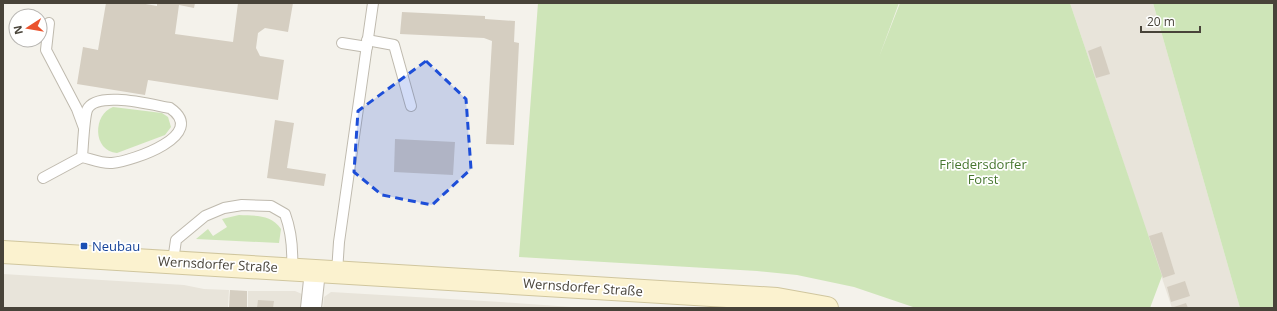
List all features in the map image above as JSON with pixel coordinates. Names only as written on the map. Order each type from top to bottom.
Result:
[{"type":"main road","name":"Wernsdorfer Straße","points":[[3,252],[292,268],[315,271],[828,308]]},
{"type":"street","points":[[311,308],[315,271]]},
{"type":"lane","points":[[337,272],[339,242],[373,3]]},
{"type":"lane","points":[[49,24],[46,50],[77,109],[85,131]]},
{"type":"lane","points":[[342,44],[394,45],[411,106]]},
{"type":"lane","points":[[43,178],[82,157],[110,164],[129,160],[165,143],[178,135],[182,127],[178,113],[170,108],[107,99],[96,102],[87,110],[82,157]]},
{"type":"lane","points":[[173,261],[176,240],[206,216],[224,208],[242,205],[271,206],[285,214],[291,229],[293,246],[292,268]]},
{"type":"highlighted area","points":[[426,61],[466,99],[471,169],[432,205],[382,195],[354,172],[358,111]]},
{"type":"shaded area","points":[[1070,3],[1153,3],[1240,308],[1172,308]]},
{"type":"shaded area","points":[[3,274],[184,285],[204,289],[229,290],[228,307],[239,308],[3,308]]},
{"type":"shaded area","points":[[248,291],[295,291],[302,294],[303,308],[248,308]]},
{"type":"shaded area","points":[[331,292],[586,308],[323,308],[324,297]]},
{"type":"green space","name":"Friedersdorfer Forst","points":[[538,3],[899,3],[879,57],[900,3],[1070,3],[1162,276],[1150,308],[916,308],[854,287],[797,275],[757,271],[519,257]]},
{"type":"green space","points":[[1153,3],[1274,3],[1274,308],[1240,308]]},
{"type":"green space","points":[[113,107],[162,113],[168,117],[171,127],[165,135],[117,153],[109,151],[103,146],[99,139],[98,132],[102,117],[106,111]]},
{"type":"green space","points":[[239,215],[268,218],[277,224],[281,229],[279,243],[196,239],[208,229],[213,236],[227,227],[222,219]]},
{"type":"building","points":[[106,3],[140,3],[157,6],[157,3],[195,3],[194,8],[179,5],[175,34],[233,42],[238,3],[293,3],[288,32],[265,28],[258,33],[256,48],[260,56],[284,60],[278,100],[148,80],[145,95],[77,84],[83,47],[98,50]]},
{"type":"building","points":[[402,12],[485,16],[485,19],[515,21],[514,42],[519,43],[514,145],[486,144],[492,41],[484,38],[400,34]]},
{"type":"building","points":[[1101,46],[1110,74],[1096,78],[1088,51]]},
{"type":"building","points":[[275,120],[294,123],[287,168],[326,174],[324,186],[267,178]]},
{"type":"building","points":[[395,139],[455,142],[453,175],[394,172]]},
{"type":"building","points":[[1162,232],[1175,274],[1163,278],[1149,236]]},
{"type":"building","points":[[1185,281],[1190,296],[1171,302],[1167,287]]},
{"type":"building","points":[[230,290],[247,291],[247,307],[229,307]]},
{"type":"building","points":[[258,300],[274,301],[273,308],[257,308]]},
{"type":"building","points":[[1186,303],[1188,308],[1171,308]]},
{"type":"place","name":"Neubau","points":[[84,246]]}]
